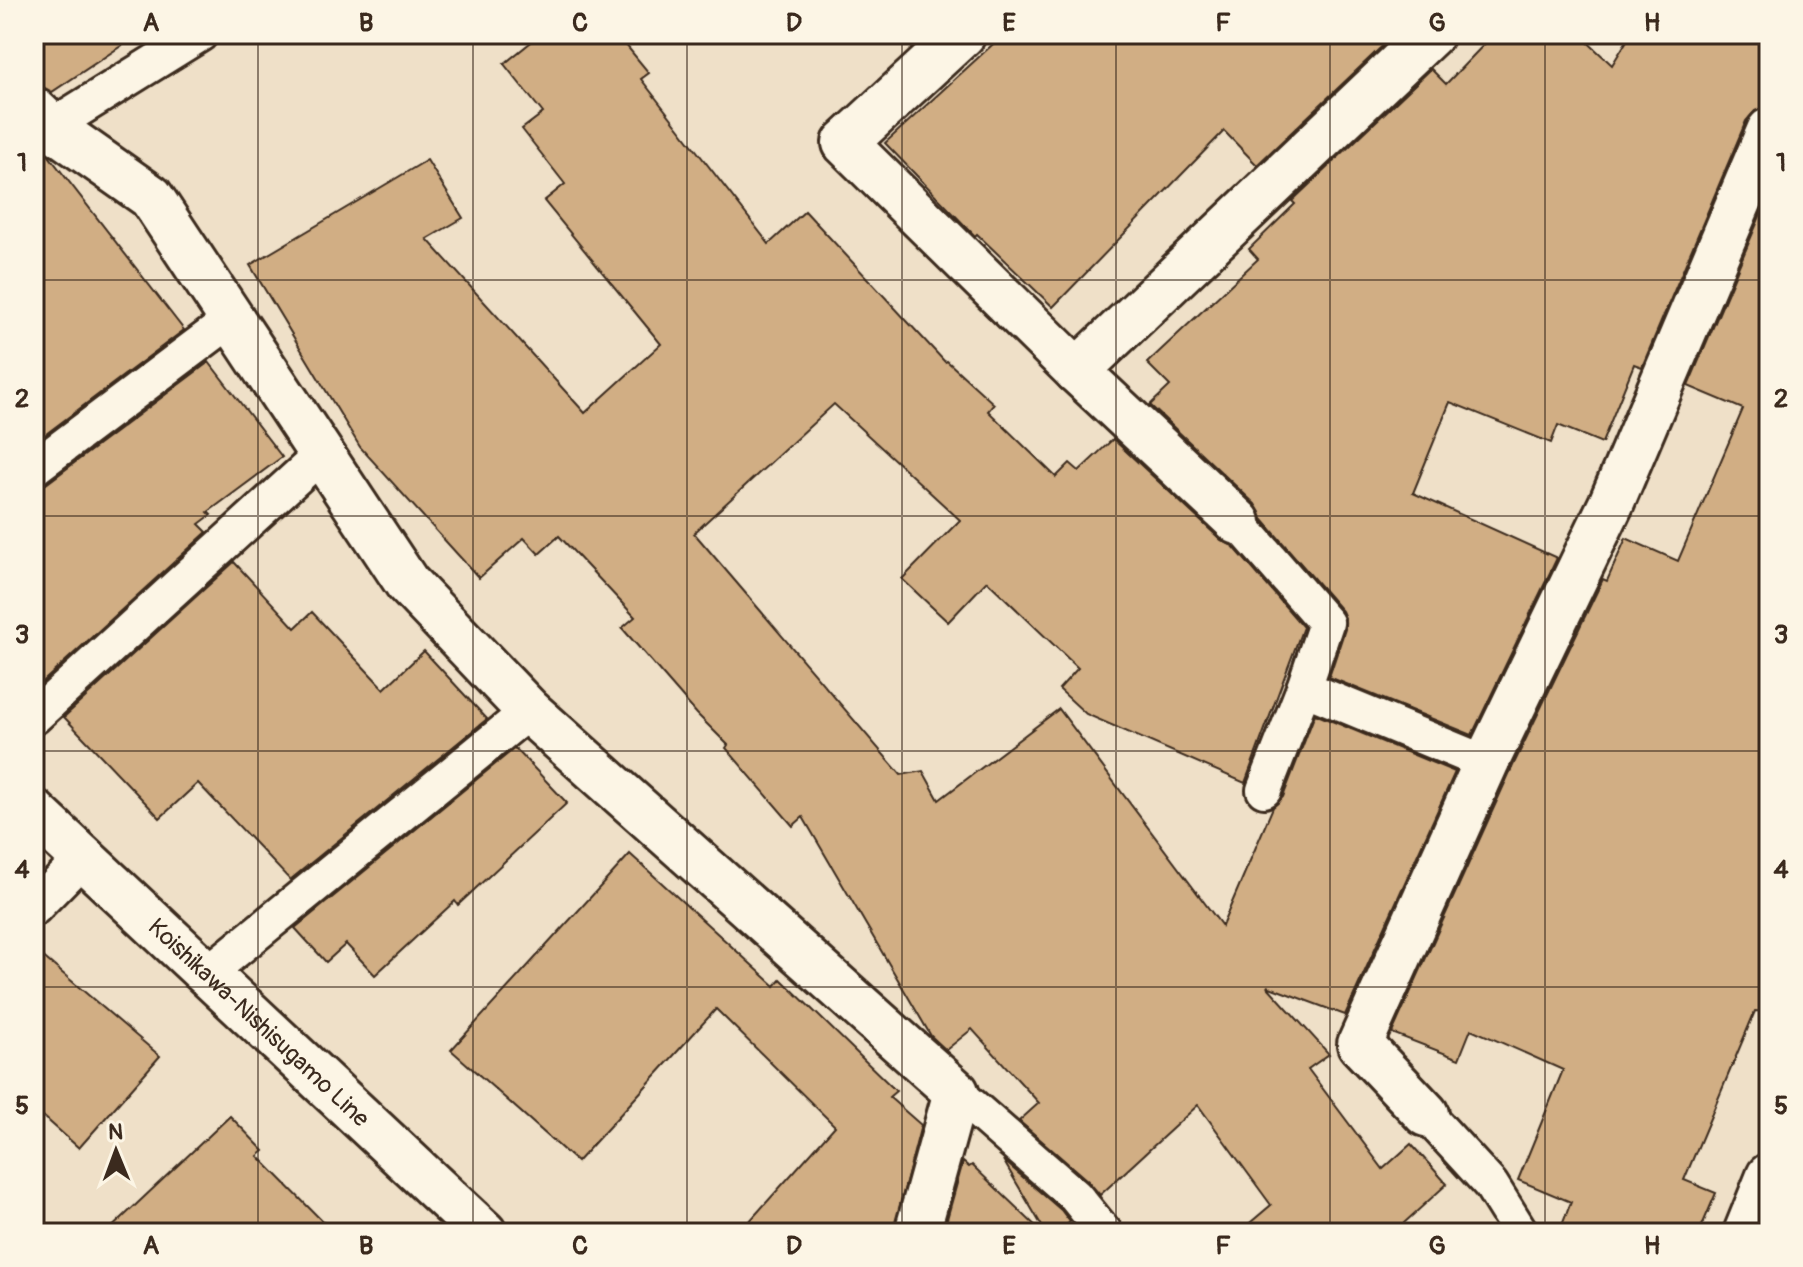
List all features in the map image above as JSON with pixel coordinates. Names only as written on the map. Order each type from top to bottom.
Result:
[{"type":"street","points":[[963,34],[845,143],[1077,371],[1238,522]]},
{"type":"street","points":[[1077,371],[1431,34]]},
{"type":"street","points":[[43,119],[151,197],[407,583],[529,711],[956,1092],[917,1233]]},
{"type":"street","points":[[1426,1114],[1360,1044],[1486,763],[1611,504],[1769,131]]},
{"type":"street","name":"Koishikawa-Nishisugamo Line","points":[[34,812],[484,1233]]},
{"type":"street","points":[[1746,1233],[1769,1176]]},
{"type":"lane","points":[[43,119],[68,116],[200,34]]},
{"type":"lane","points":[[34,468],[232,319]]},
{"type":"lane","points":[[34,717],[320,456]]},
{"type":"lane","points":[[1238,522],[1326,623],[1264,790]]},
{"type":"lane","points":[[1304,688],[1486,763]]},
{"type":"lane","points":[[208,973],[529,711]]},
{"type":"lane","points":[[34,908],[83,858]]},
{"type":"lane","points":[[956,1092],[1075,1196],[1105,1233]]},
{"type":"lane","points":[[1426,1114],[1491,1185],[1521,1233]]},
{"type":"building","points":[[34,34],[139,34],[52,92],[34,86]]},
{"type":"building","points":[[541,34],[617,34],[649,73],[641,79],[769,244],[805,211],[945,362],[994,404],[988,411],[1056,477],[1070,463],[1079,471],[1113,439],[1221,540],[1233,546],[1303,627],[1245,783],[1086,714],[1059,689],[1078,668],[987,581],[948,622],[902,579],[960,520],[834,404],[694,533],[901,775],[923,771],[939,800],[1059,709],[1222,926],[1273,807],[1283,797],[1315,714],[1455,772],[1345,1015],[1267,986],[1329,1054],[1308,1069],[1383,1169],[1411,1144],[1447,1184],[1393,1233],[1238,1233],[1271,1205],[1198,1105],[1100,1195],[1019,1121],[1039,1103],[972,1029],[946,1050],[931,1036],[803,817],[793,826],[726,748],[728,745],[622,628],[635,617],[559,536],[539,554],[524,538],[479,578],[360,447],[250,265],[427,160],[463,218],[427,239],[585,413],[661,344],[544,201],[565,184],[522,129],[543,113],[504,64]]},
{"type":"building","points":[[1004,34],[1395,34],[1257,165],[1224,131],[1053,307],[977,234],[975,236],[885,143]]},
{"type":"building","points":[[1494,34],[1579,34],[1612,65],[1631,34],[1769,34],[1769,107],[1755,111],[1746,121],[1642,367],[1634,364],[1602,443],[1558,425],[1551,443],[1450,402],[1413,493],[1557,558],[1472,735],[1329,677],[1345,629],[1342,611],[1262,519],[1255,504],[1150,405],[1170,386],[1147,363],[1258,259],[1249,249],[1295,204],[1292,201],[1431,69],[1446,84]]},
{"type":"building","points":[[34,144],[49,156],[184,330],[34,443]]},
{"type":"building","points":[[1769,195],[1769,1012],[1755,1011],[1684,1180],[1716,1193],[1699,1233],[1559,1233],[1571,1202],[1518,1180],[1563,1070],[1471,1029],[1459,1059],[1392,1033],[1509,774],[1626,538],[1678,561],[1743,409],[1688,386]]},
{"type":"building","points":[[209,362],[282,457],[208,512],[211,515],[199,524],[207,532],[36,688],[34,488],[46,484]]},
{"type":"building","points":[[234,562],[295,628],[312,612],[384,689],[424,651],[487,719],[290,880],[198,783],[160,818],[64,717]]},
{"type":"building","points":[[515,748],[567,803],[458,905],[455,901],[375,975],[346,944],[326,962],[295,928]]},
{"type":"building","points":[[630,854],[775,986],[781,979],[896,1091],[889,1097],[921,1125],[893,1233],[739,1233],[835,1126],[716,1009],[577,1162],[451,1050]]},
{"type":"building","points":[[34,949],[160,1056],[79,1148],[34,1108]]},
{"type":"building","points":[[230,1116],[264,1151],[258,1156],[334,1233],[106,1233]]},
{"type":"building","points":[[1003,1160],[1061,1210],[1070,1222],[1057,1233],[1046,1233]]},
{"type":"building","points":[[963,1162],[969,1167],[972,1165],[1043,1233],[943,1233]]}]
